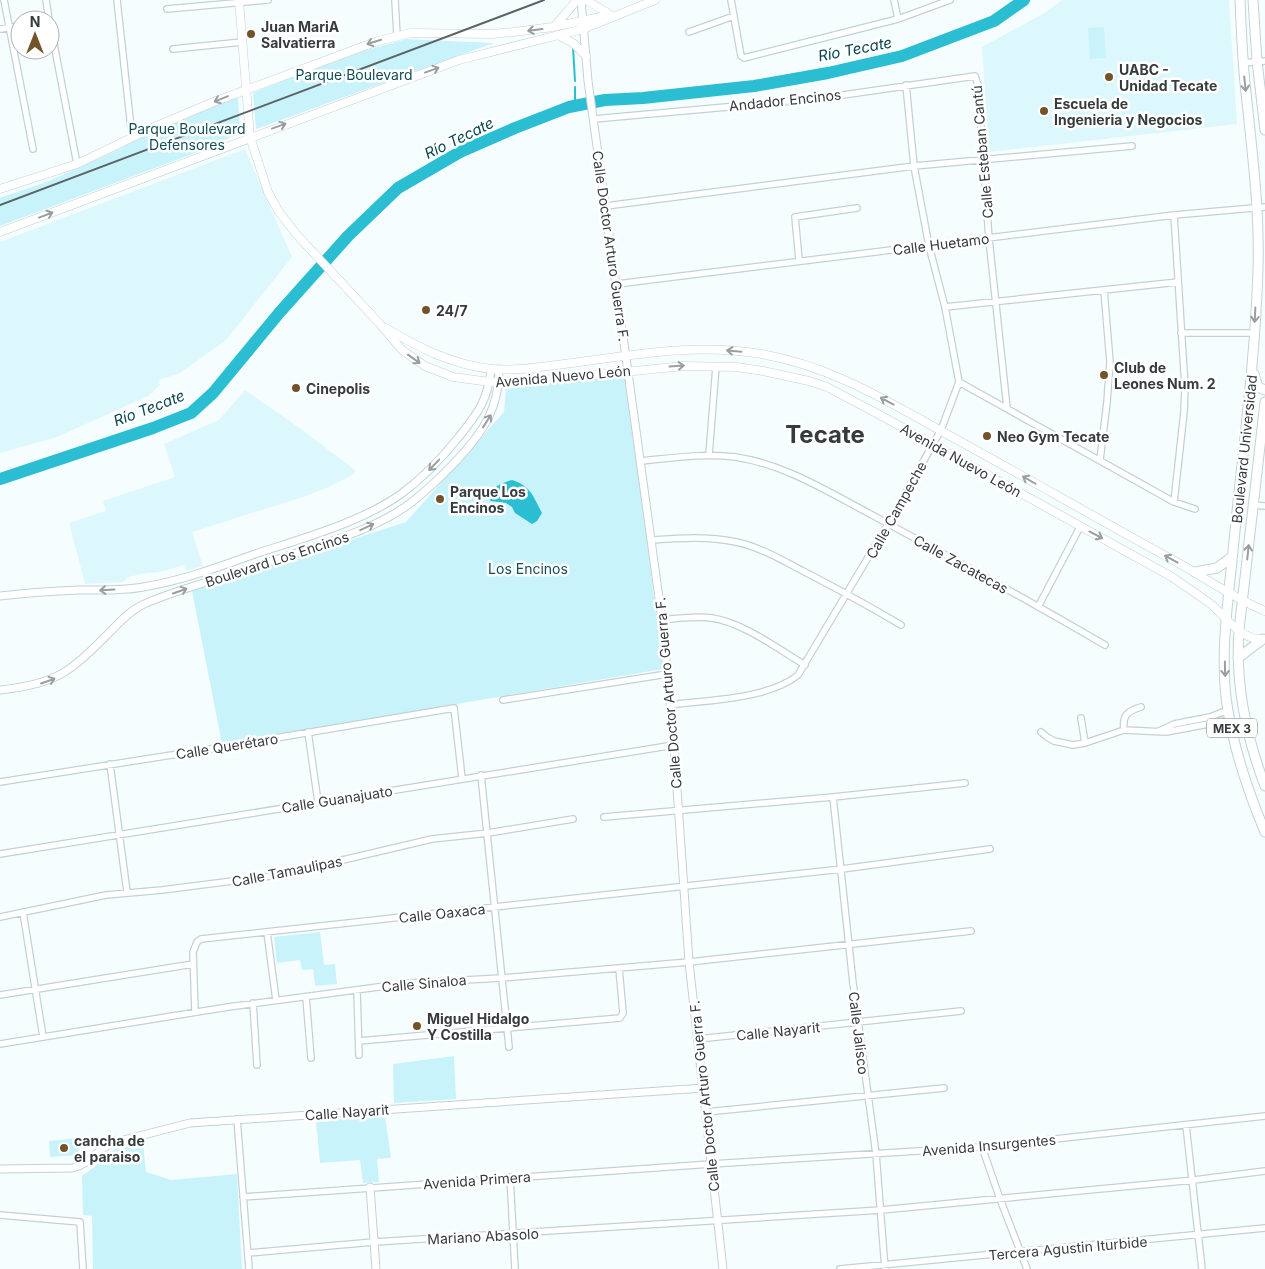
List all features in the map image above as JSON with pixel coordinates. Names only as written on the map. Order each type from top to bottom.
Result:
[{"type":"main road","points":[[556,31],[579,0]]},
{"type":"main road","points":[[586,0],[611,15]]},
{"type":"main road","points":[[0,232],[459,60],[556,31],[583,25],[655,0]]},
{"type":"main road","name":"Boulevard Universidad","points":[[1240,0],[1243,63],[1261,190],[1261,207],[1253,364],[1228,593],[1225,663],[1229,715],[1242,770],[1254,808],[1265,832]]},
{"type":"main road","points":[[239,1],[250,137],[268,192],[279,212],[296,235],[380,324]]},
{"type":"main road","points":[[1254,1],[1261,61],[1265,130]]},
{"type":"main road","points":[[583,25],[624,12]]},
{"type":"main road","points":[[0,189],[76,164],[132,137],[245,89],[351,49],[397,35],[424,32],[492,34],[556,31],[573,43],[586,56]]},
{"type":"main road","name":"Avenida Nuevo León","points":[[380,324],[434,355],[464,364],[491,369],[540,367],[626,356],[714,349],[775,357],[832,374],[855,383],[1265,612]]},
{"type":"main road","name":"Avenida Nuevo León","points":[[380,324],[402,350],[425,366],[453,377],[490,382],[499,383],[684,366],[716,366],[762,371],[809,381],[836,392],[933,444],[1172,577],[1196,593],[1239,630],[1251,637],[1264,639]]},
{"type":"main road","points":[[1253,364],[1256,383],[1261,390],[1265,390]]},
{"type":"main road","name":"Boulevard Universidad","points":[[1265,402],[1239,630],[1238,658],[1241,703],[1256,763],[1265,786]]},
{"type":"main road","points":[[1195,572],[1209,571],[1217,568],[1232,557]]},
{"type":"main road","points":[[1238,658],[1264,639]]},
{"type":"street","points":[[4,0],[32,149]]},
{"type":"street","points":[[118,0],[132,137]]},
{"type":"street","points":[[167,9],[239,1],[268,0]]},
{"type":"street","points":[[395,0],[397,35]]},
{"type":"street","name":"Calle Doctor Arturo Guerra F.","points":[[579,0],[588,81],[662,620],[674,745],[689,962],[723,1269]]},
{"type":"street","points":[[731,0],[742,56],[746,58],[898,19],[950,0]]},
{"type":"street","points":[[894,0],[898,19]]},
{"type":"street","points":[[689,32],[734,16]]},
{"type":"street","points":[[0,29],[9,28]]},
{"type":"street","points":[[173,49],[242,42]]},
{"type":"street","points":[[57,60],[76,164]]},
{"type":"street","points":[[1243,63],[1261,61]]},
{"type":"street","name":"Andador Encinos","points":[[594,119],[815,99],[975,76]]},
{"type":"street","name":"Calle Esteban Cantú","points":[[975,76],[978,85],[989,239],[1007,408]]},
{"type":"street","points":[[906,85],[914,166],[929,246],[945,307],[959,382],[1174,502],[1195,509]]},
{"type":"street","points":[[606,206],[983,158],[1132,146]]},
{"type":"street","name":"Calle Huetamo","points":[[617,284],[1174,215],[1261,207]]},
{"type":"street","points":[[800,260],[795,217],[857,208]]},
{"type":"street","points":[[1174,215],[1180,334],[1185,387],[1174,502]]},
{"type":"street","points":[[945,307],[1178,282]]},
{"type":"street","points":[[1100,460],[1110,362],[1104,290]]},
{"type":"street","points":[[1180,334],[1254,333]]},
{"type":"street","points":[[709,455],[716,366]]},
{"type":"street","name":"Boulevard Los Encinos","points":[[0,596],[154,586],[321,532],[368,513],[400,495],[414,484],[449,449],[477,415],[485,400],[491,369]]},
{"type":"street","name":"Boulevard Los Encinos","points":[[0,690],[21,688],[56,678],[71,669],[121,621],[140,606],[361,530],[404,508],[433,486],[468,448],[486,424],[495,406],[500,369]]},
{"type":"street","name":"Calle Campeche","points":[[670,705],[774,690],[798,675],[848,594],[933,444],[959,382]]},
{"type":"street","name":"Calle Zacatecas","points":[[641,462],[709,455],[763,463],[789,473],[888,524],[1105,645]]},
{"type":"street","points":[[1253,505],[1265,506]]},
{"type":"street","points":[[1038,607],[1080,527]]},
{"type":"street","points":[[321,532],[325,543]]},
{"type":"street","points":[[652,540],[705,538],[738,542],[767,552],[848,594],[901,625]]},
{"type":"street","points":[[662,620],[691,617],[713,618],[730,623],[753,634],[805,665]]},
{"type":"street","points":[[503,700],[667,674]]},
{"type":"street","points":[[1124,730],[1125,714],[1141,707]]},
{"type":"street","name":"Calle Querétaro","points":[[0,782],[454,708],[462,778]]},
{"type":"street","points":[[1157,732],[1174,724],[1229,715]]},
{"type":"street","points":[[1042,732],[1047,737],[1062,743],[1085,743],[1124,730],[1166,732],[1229,715]]},
{"type":"street","points":[[1081,718],[1085,743]]},
{"type":"street","points":[[308,732],[318,802]]},
{"type":"street","name":"Calle Guanajuato","points":[[0,854],[674,745]]},
{"type":"street","points":[[110,764],[127,892]]},
{"type":"street","points":[[481,775],[509,1048]]},
{"type":"street","points":[[604,817],[833,797],[966,783]]},
{"type":"street","name":"Calle Jalisco","points":[[833,797],[858,1023],[876,1154],[885,1267]]},
{"type":"street","name":"Calle Tamaulipas","points":[[0,917],[127,892],[162,890],[279,875],[432,839],[488,833],[573,819]]},
{"type":"street","name":"Calle Oaxaca","points":[[193,964],[194,947],[201,939],[842,869],[990,849]]},
{"type":"street","points":[[23,912],[43,1037]]},
{"type":"street","name":"Calle Sinaloa","points":[[0,1044],[253,1003],[408,983],[502,978],[689,962],[970,931]]},
{"type":"street","points":[[267,932],[276,1000]]},
{"type":"street","points":[[0,995],[193,964],[195,1012]]},
{"type":"street","points":[[359,1041],[620,1018],[623,1014],[619,968]]},
{"type":"street","points":[[357,991],[359,1055]]},
{"type":"street","points":[[306,997],[311,1058]]},
{"type":"street","points":[[253,1003],[257,1065]]},
{"type":"street","name":"Calle Nayarit","points":[[698,1039],[961,1011]]},
{"type":"street","name":"Calle Nayarit","points":[[0,1168],[72,1168],[81,1166],[103,1147],[112,1143],[190,1123],[704,1088]]},
{"type":"street","points":[[706,1112],[944,1088]]},
{"type":"street","name":"Avenida Insurgentes","points":[[711,1164],[982,1147],[1265,1116]]},
{"type":"street","points":[[238,1119],[249,1269]]},
{"type":"street","points":[[1186,1125],[1194,1180],[1202,1269]]},
{"type":"street","points":[[982,1147],[1026,1269]]},
{"type":"street","name":"Avenida Primera","points":[[243,1197],[711,1164]]},
{"type":"street","name":"Mariano Abasolo","points":[[248,1253],[374,1242],[881,1210],[1194,1180],[1265,1171]]},
{"type":"street","points":[[510,1177],[515,1269]]},
{"type":"street","points":[[370,1187],[376,1269]]},
{"type":"street","points":[[0,1215],[80,1222],[83,1269]]},
{"type":"street","name":"Tercera Agustin Iturbide","points":[[840,1269],[885,1267],[1265,1228]]},
{"type":"shaded area","name":"UABC - Unidad Tecate","points":[[1062,0],[1229,0],[1237,124],[989,152],[982,47],[1046,12]]},
{"type":"shaded area","points":[[245,149],[292,257],[226,340],[180,373],[159,380],[160,385],[148,396],[57,437],[0,453],[0,242]]},
{"type":"shaded area","points":[[245,390],[355,470],[354,474],[306,496],[192,532],[203,566],[186,571],[184,565],[159,572],[140,574],[127,578],[123,582],[85,584],[69,523],[106,511],[103,501],[175,477],[164,444],[219,420]]},
{"type":"green space","points":[[1104,27],[1106,58],[1090,59],[1088,28]]},
{"type":"green space","name":"Parque Boulevard","points":[[406,39],[494,43],[256,129],[253,93],[350,55]]},
{"type":"green space","name":"Parque Boulevard Defensores","points":[[238,97],[240,134],[208,145],[203,150],[0,226],[0,198],[49,181],[122,148],[140,133]]},
{"type":"green space","name":"Los Encinos","points":[[626,375],[663,669],[222,744],[192,591],[406,522],[504,412],[506,389]]},
{"type":"green space","points":[[320,932],[324,965],[335,964],[337,984],[315,986],[313,969],[302,970],[300,960],[277,963],[274,937]]},
{"type":"green space","points":[[454,1056],[456,1099],[394,1103],[393,1064]]},
{"type":"green space","points":[[385,1116],[391,1158],[377,1159],[379,1182],[363,1183],[360,1160],[320,1163],[316,1121]]},
{"type":"green space","name":"cancha de el paraiso","points":[[78,1138],[79,1155],[50,1157],[49,1141]]},
{"type":"green space","points":[[143,1143],[146,1172],[171,1180],[237,1174],[242,1269],[93,1269],[92,1216],[83,1215],[82,1176],[97,1165],[103,1156],[109,1152],[118,1148]]},
{"type":"water","points":[[512,480],[527,489],[534,497],[542,513],[537,521],[532,524],[515,513],[512,507],[506,503],[491,501],[488,498],[494,488]]},
{"type":"waterway","name":"Río Tecate","points":[[0,479],[153,428],[191,413],[213,393],[280,312],[348,236],[398,188],[460,152],[569,107],[605,100],[643,98],[754,86],[828,73],[902,56],[994,21],[1024,0]]},
{"type":"waterway","points":[[573,47],[575,81]]},
{"type":"waterway","points":[[575,87],[575,106]]},
{"type":"railway","points":[[0,205],[544,0]]},
{"type":"place","name":"Juan MariA Salvatierra","points":[[251,34]]},
{"type":"place","name":"UABC - Unidad Tecate","points":[[1109,77]]},
{"type":"place","name":"Escuela de Ingenieria y Negocios","points":[[1044,111]]},
{"type":"place","name":"24/7","points":[[426,310]]},
{"type":"place","name":"Club de Leones Num. 2","points":[[1104,375]]},
{"type":"place","name":"Cinepolis","points":[[296,388]]},
{"type":"place","name":"Neo Gym Tecate","points":[[987,436]]},
{"type":"place","name":"Parque Los Encinos","points":[[440,499]]},
{"type":"place","name":"Miguel Hidalgo Y Costilla","points":[[417,1026]]},
{"type":"place","name":"cancha de el paraiso","points":[[64,1148]]},
{"type":"district","name":"Tecate","points":[[825,434]]}]
